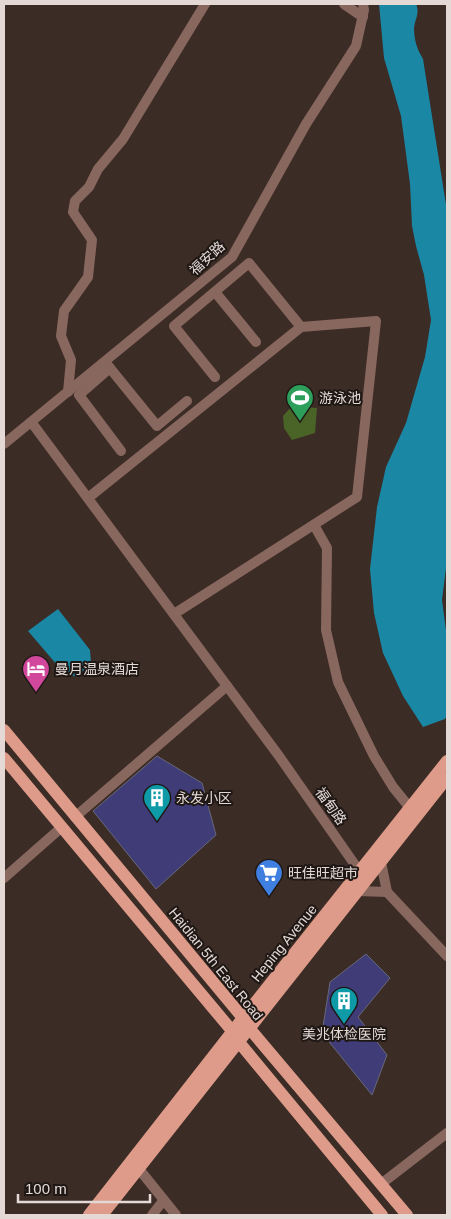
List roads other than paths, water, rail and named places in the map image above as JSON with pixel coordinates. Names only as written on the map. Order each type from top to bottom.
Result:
[{"type":"main road","name":"Haidian 5th East Road","points":[[4,730],[407,1215]]},
{"type":"main road","points":[[4,758],[236,1036],[382,1215]]},
{"type":"main road","name":"Heping Avenue","points":[[102,1215],[139,1169],[236,1036],[360,872],[447,762]]},
{"type":"main road","name":"Heping Avenue","points":[[246,1023],[358,891],[447,778]]},
{"type":"main road","name":"Heping Avenue","points":[[89,1215],[236,1036]]},
{"type":"street","points":[[68,392],[71,360],[61,336],[64,312],[88,277],[92,240],[73,212],[75,201],[89,187],[98,169],[123,139],[205,4]]},
{"type":"street","points":[[344,4],[363,17]]},
{"type":"street","name":"福安路","points":[[4,444],[68,392],[108,365],[232,257],[306,124],[356,46],[363,17],[363,4]]},
{"type":"street","points":[[214,377],[174,326],[249,263],[301,327]]},
{"type":"street","points":[[215,292],[256,342]]},
{"type":"street","points":[[88,498],[301,327],[376,321],[357,497],[174,614]]},
{"type":"street","points":[[121,451],[79,396],[108,365],[157,426],[187,401]]},
{"type":"street","name":"福甸路","points":[[32,423],[279,756],[360,872]]},
{"type":"street","points":[[314,525],[327,548],[326,630],[338,682],[374,756],[393,787],[410,808]]},
{"type":"street","points":[[75,817],[227,686]]},
{"type":"street","points":[[4,878],[62,827]]},
{"type":"street","points":[[381,862],[387,892],[447,956]]},
{"type":"street","points":[[358,891],[387,892]]},
{"type":"street","points":[[381,1184],[447,1133]]},
{"type":"street","points":[[139,1169],[176,1215]]},
{"type":"street","points":[[152,1215],[164,1200]]},
{"type":"water","points":[[379,4],[416,4],[417,7],[414,28],[415,36],[423,59],[447,211],[447,560],[442,600],[447,638],[447,715],[445,719],[423,727],[403,696],[383,653],[374,613],[370,569],[377,507],[386,467],[406,423],[425,357],[431,320],[424,275],[412,226],[410,184],[401,116],[384,58]]},
{"type":"water","points":[[58,609],[90,650],[91,663],[77,677],[63,672],[28,631]]},
{"type":"place","name":"游泳池","points":[[300,422]]},
{"type":"place","name":"曼月温泉酒店","points":[[36,693]]},
{"type":"place","name":"永发小区","points":[[157,822]]},
{"type":"place","name":"旺佳旺超市","points":[[269,897]]},
{"type":"place","name":"美兆体检医院","points":[[344,1025]]}]
